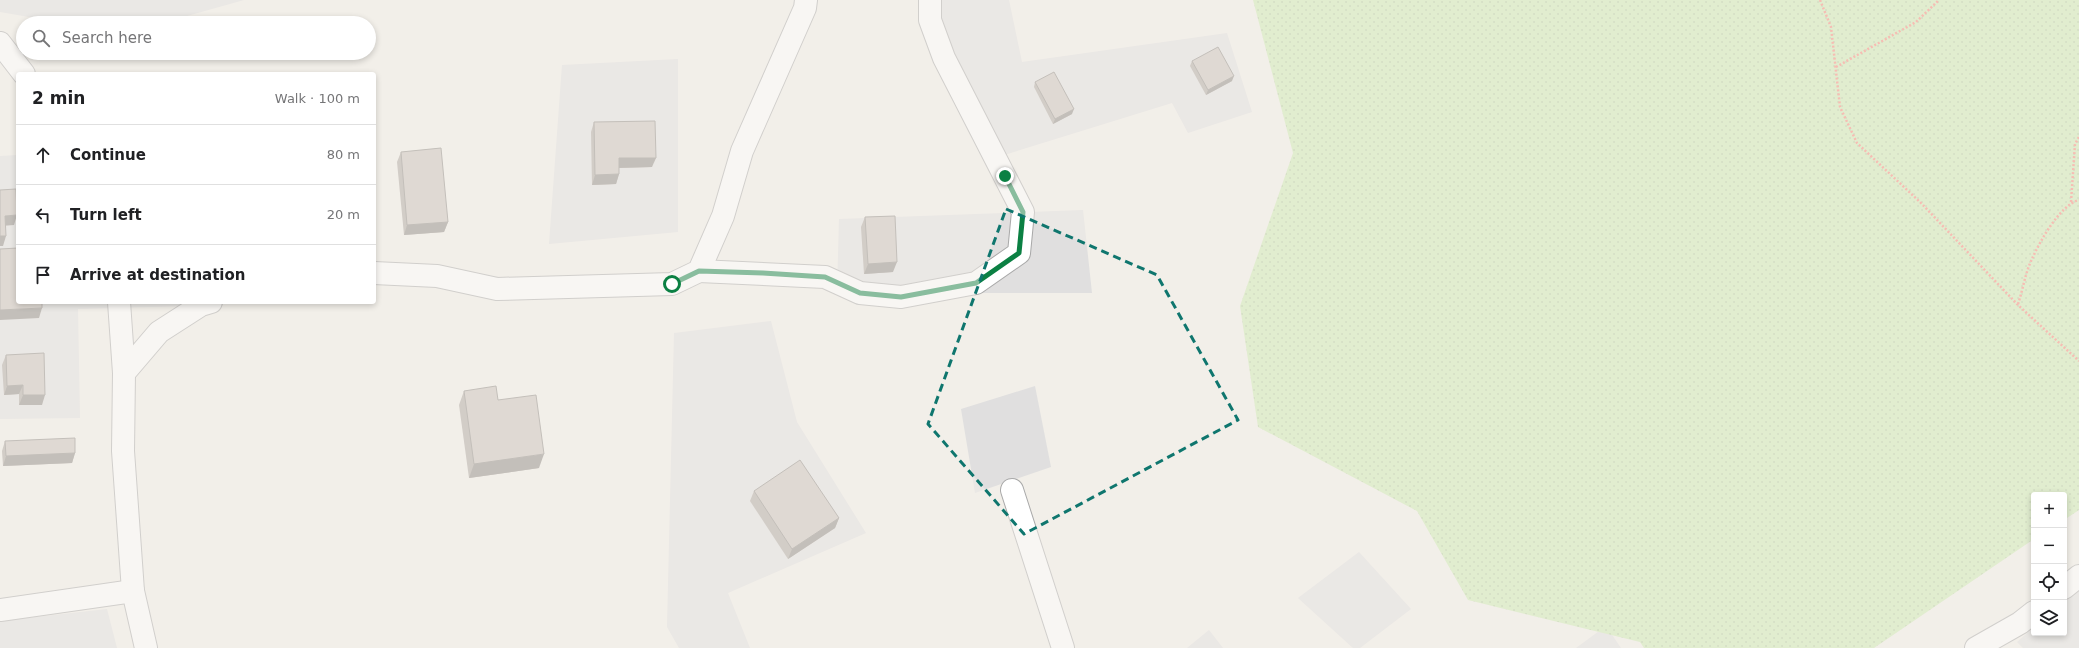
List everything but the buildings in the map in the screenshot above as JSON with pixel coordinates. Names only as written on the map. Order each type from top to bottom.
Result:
[{"type":"street","points":[[699,271],[723,216],[742,151],[805,8],[806,0]]},
{"type":"street","points":[[376,273],[437,276],[497,289],[672,284],[699,271],[825,277],[860,293],[901,297],[976,283],[1019,253],[1023,212],[944,58],[930,20],[930,0]]},
{"type":"street","points":[[0,43],[22,72]]},
{"type":"street","points":[[119,304],[124,373],[123,452],[133,591],[146,648]]},
{"type":"street","points":[[124,373],[159,332],[205,304]]},
{"type":"street","points":[[1012,490],[1063,648]]},
{"type":"street","points":[[2067,586],[2079,576]]},
{"type":"street","points":[[0,610],[133,591]]},
{"type":"street","points":[[1976,648],[2031,614]]},
{"type":"path","points":[[1820,0],[1831,27],[1840,108],[1857,143],[1921,203],[2018,305],[2079,361]]},
{"type":"path","points":[[1836,67],[1916,22],[1939,0]]},
{"type":"path","points":[[2071,202],[2075,144],[2079,137]]},
{"type":"path","points":[[2018,305],[2031,260],[2053,223],[2071,202],[2079,200]]},
{"type":"highlighted area","points":[[1006,209],[1157,275],[1238,420],[1024,534],[928,424]]},
{"type":"shaded area","points":[[0,0],[244,0],[187,16],[23,16],[0,12]]},
{"type":"shaded area","points":[[923,0],[1009,0],[1022,62],[1227,33],[1252,112],[1188,133],[1172,103],[1001,156],[928,49]]},
{"type":"shaded area","points":[[678,59],[678,232],[549,244],[562,65]]},
{"type":"shaded area","points":[[16,155],[16,304],[223,304],[78,309],[80,418],[0,419],[0,156]]},
{"type":"shaded area","points":[[1083,210],[1092,293],[837,293],[839,219]]},
{"type":"shaded area","points":[[771,321],[797,422],[866,533],[728,593],[750,648],[679,648],[667,627],[674,333]]},
{"type":"shaded area","points":[[1035,386],[1051,467],[975,493],[961,409]]},
{"type":"shaded area","points":[[1359,552],[1411,609],[1360,648],[1353,648],[1298,598]]},
{"type":"shaded area","points":[[2079,587],[2079,648],[2023,648],[2017,642],[2031,630],[2031,636],[2067,636],[2067,597]]},
{"type":"shaded area","points":[[107,609],[117,648],[0,648],[0,621]]},
{"type":"shaded area","points":[[1606,626],[1621,648],[1576,648]]},
{"type":"shaded area","points":[[1209,630],[1223,648],[1187,648]]},
{"type":"green space","points":[[1253,0],[2079,0],[2079,510],[2067,518],[2067,492],[2031,492],[2031,541],[1874,648],[1644,648],[1640,642],[1468,600],[1417,511],[1258,427],[1240,306],[1293,153]]},
{"type":"route","points":[[672,284],[699,271],[763,273],[825,277],[860,293],[901,297],[976,283],[1019,253],[1023,212],[1005,176]]}]
